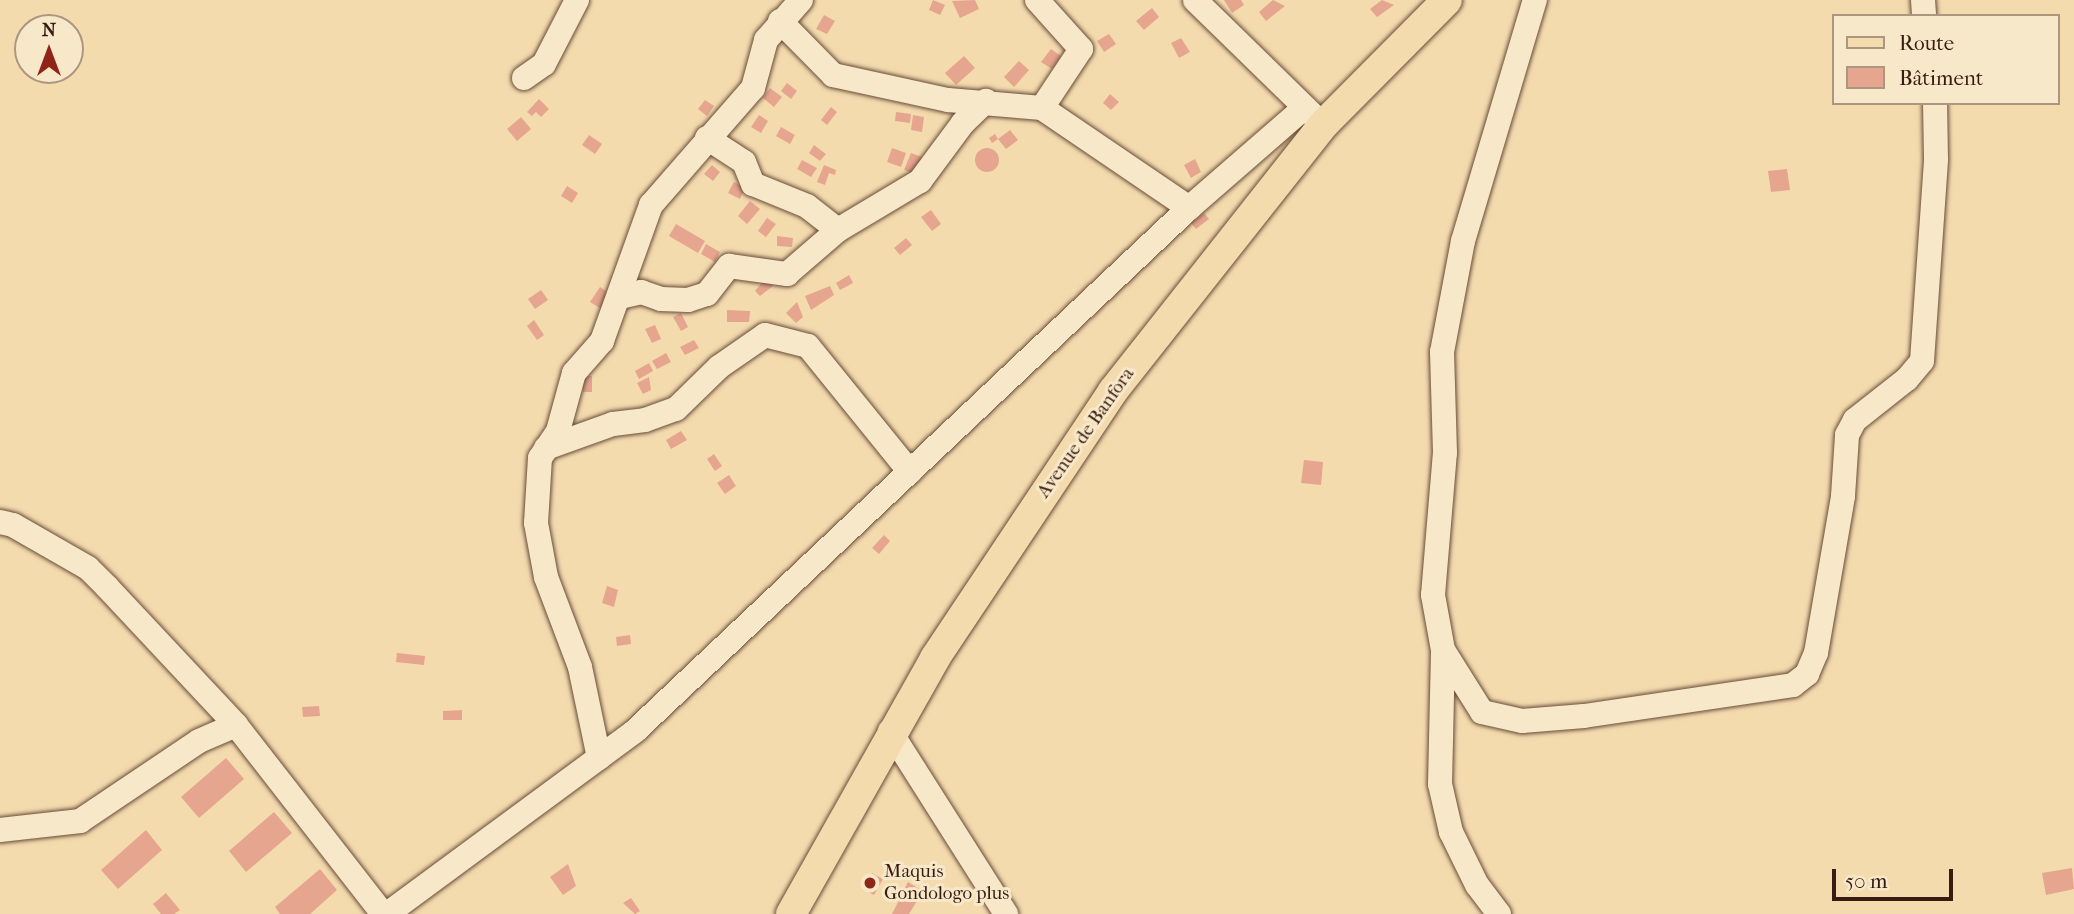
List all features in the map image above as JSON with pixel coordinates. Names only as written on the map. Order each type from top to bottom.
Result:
[{"type":"main road","name":"Avenue de Banfora","points":[[791,914],[890,732],[1113,391],[1314,116],[1447,0]]},
{"type":"street","points":[[524,78],[544,64],[577,0]]},
{"type":"street","points":[[599,758],[580,667],[546,577],[536,523],[540,458],[558,431],[574,373],[602,341],[651,205],[752,88],[766,40],[801,0]]},
{"type":"street","points":[[1037,0],[1081,49],[1042,108]]},
{"type":"street","points":[[4,526],[88,568],[236,725],[385,914],[635,732],[1189,208],[1314,116],[1195,0]]},
{"type":"street","points":[[1499,914],[1477,885],[1451,832],[1440,784],[1443,650],[1433,595],[1445,453],[1442,352],[1463,241],[1535,0]]},
{"type":"street","points":[[780,21],[832,75],[948,100],[986,101],[1042,108],[1189,208]]},
{"type":"street","points":[[620,297],[642,292],[662,299],[688,300],[707,294],[729,266],[787,274],[838,230],[920,181],[963,123],[986,101]]},
{"type":"street","points":[[1443,650],[1482,712],[1498,719],[1522,721],[1584,716],[1793,685],[1807,674],[1816,653],[1843,496],[1847,435],[1860,414],[1907,379],[1922,361],[1936,159],[1935,105]]},
{"type":"street","points":[[707,138],[744,162],[752,184],[790,197],[838,230]]},
{"type":"street","points":[[547,448],[613,424],[645,420],[676,409],[719,367],[765,335],[808,346],[910,472]]},
{"type":"street","points":[[0,830],[80,821],[200,741],[236,725]]},
{"type":"street","points":[[890,732],[998,910]]},
{"type":"building","points":[[933,0],[945,5],[940,15],[929,10]]},
{"type":"building","points":[[975,0],[979,9],[960,18],[952,1]]},
{"type":"building","points":[[1224,0],[1241,0],[1244,5],[1232,13]]},
{"type":"building","points":[[1273,0],[1285,6],[1266,21],[1259,12]]},
{"type":"building","points":[[1382,0],[1394,5],[1377,17],[1370,9]]},
{"type":"building","points":[[1152,8],[1159,17],[1144,30],[1136,21]]},
{"type":"building","points":[[824,15],[835,21],[827,34],[816,29]]},
{"type":"building","points":[[1109,34],[1116,44],[1104,52],[1097,41]]},
{"type":"building","points":[[1181,38],[1190,52],[1179,58],[1171,43]]},
{"type":"building","points":[[1051,49],[1061,56],[1052,69],[1041,62]]},
{"type":"building","points":[[964,56],[975,68],[956,85],[945,73]]},
{"type":"building","points":[[1019,61],[1029,70],[1014,87],[1004,77]]},
{"type":"building","points":[[787,83],[797,91],[791,99],[781,91]]},
{"type":"building","points":[[770,88],[782,97],[774,107],[763,98]]},
{"type":"building","points":[[1110,94],[1119,102],[1111,110],[1103,103]]},
{"type":"building","points":[[539,99],[549,109],[541,117],[536,112],[532,116],[527,112]]},
{"type":"building","points":[[705,100],[714,106],[707,116],[698,109]]},
{"type":"building","points":[[831,107],[837,112],[827,125],[821,120]]},
{"type":"building","points":[[896,112],[911,114],[910,123],[895,121]]},
{"type":"building","points":[[759,115],[768,121],[761,133],[751,127]]},
{"type":"building","points":[[913,115],[924,117],[922,132],[911,130]]},
{"type":"building","points":[[521,117],[531,129],[517,141],[507,129]]},
{"type":"building","points":[[781,127],[795,135],[790,144],[776,136]]},
{"type":"building","points":[[1010,130],[1018,140],[1006,149],[998,139]]},
{"type":"building","points":[[995,134],[998,139],[992,143],[989,138]]},
{"type":"building","points":[[589,135],[602,144],[595,154],[582,145]]},
{"type":"building","points":[[814,145],[826,154],[820,161],[809,153]]},
{"type":"building","points":[[892,148],[906,153],[901,167],[887,162]]},
{"type":"building","points":[[987,148],[996,151],[999,160],[996,169],[987,172],[978,169],[975,160],[978,151]]},
{"type":"building","points":[[911,153],[927,159],[920,176],[904,170]]},
{"type":"building","points":[[1195,159],[1201,172],[1191,178],[1184,165]]},
{"type":"building","points":[[802,160],[817,168],[811,177],[797,169]]},
{"type":"building","points":[[712,165],[720,172],[713,181],[704,174]]},
{"type":"building","points":[[824,165],[836,170],[835,175],[829,173],[825,185],[817,182]]},
{"type":"building","points":[[1787,169],[1790,190],[1771,192],[1768,171]]},
{"type":"building","points":[[734,182],[745,188],[740,199],[728,193]]},
{"type":"building","points":[[567,186],[578,193],[572,203],[561,196]]},
{"type":"building","points":[[750,201],[760,209],[747,224],[738,216]]},
{"type":"building","points":[[931,210],[941,224],[932,231],[921,217]]},
{"type":"building","points":[[1204,213],[1209,219],[1196,229],[1191,223]]},
{"type":"building","points":[[767,218],[776,224],[766,237],[758,231]]},
{"type":"building","points":[[676,224],[705,241],[698,253],[669,236]]},
{"type":"building","points":[[777,236],[793,238],[792,247],[777,246]]},
{"type":"building","points":[[906,238],[912,245],[900,255],[894,248]]},
{"type":"building","points":[[706,244],[720,252],[715,262],[701,254]]},
{"type":"building","points":[[849,275],[853,283],[840,290],[836,283]]},
{"type":"building","points":[[765,279],[773,286],[760,296],[755,291]]},
{"type":"building","points":[[830,286],[834,295],[811,310],[805,296]]},
{"type":"building","points":[[600,287],[612,295],[603,310],[590,302]]},
{"type":"building","points":[[541,290],[548,300],[535,309],[528,299]]},
{"type":"building","points":[[797,302],[803,317],[796,323],[786,313]]},
{"type":"building","points":[[727,310],[750,311],[749,322],[727,322]]},
{"type":"building","points":[[681,313],[688,327],[681,331],[673,317]]},
{"type":"building","points":[[534,320],[544,335],[537,340],[527,326]]},
{"type":"building","points":[[655,325],[661,339],[652,343],[645,329]]},
{"type":"building","points":[[694,340],[699,348],[685,355],[680,347]]},
{"type":"building","points":[[666,353],[671,362],[657,369],[652,361]]},
{"type":"building","points":[[649,363],[653,371],[639,379],[635,371]]},
{"type":"building","points":[[583,376],[592,376],[592,392],[583,392]]},
{"type":"building","points":[[649,377],[651,390],[643,394],[637,383]]},
{"type":"building","points":[[681,431],[687,440],[671,449],[666,440]]},
{"type":"building","points":[[714,454],[722,466],[715,471],[707,459]]},
{"type":"building","points":[[1304,460],[1323,462],[1321,485],[1301,483]]},
{"type":"building","points":[[729,475],[736,486],[725,494],[717,483]]},
{"type":"building","points":[[884,535],[890,541],[879,554],[872,548]]},
{"type":"building","points":[[607,586],[618,590],[614,607],[602,603]]},
{"type":"building","points":[[630,635],[631,644],[617,646],[616,637]]},
{"type":"building","points":[[397,653],[425,656],[424,665],[396,662]]},
{"type":"building","points":[[319,706],[320,716],[303,717],[302,707]]},
{"type":"building","points":[[462,710],[462,720],[443,720],[443,711]]},
{"type":"building","points":[[226,758],[244,779],[199,818],[181,797]]},
{"type":"building","points":[[274,812],[292,833],[246,872],[229,851]]},
{"type":"building","points":[[146,830],[162,850],[118,889],[101,870]]},
{"type":"building","points":[[568,864],[576,886],[563,895],[550,877]]},
{"type":"building","points":[[2072,868],[2074,889],[2046,895],[2042,873]]},
{"type":"building","points":[[320,869],[337,890],[310,914],[280,914],[275,907]]},
{"type":"building","points":[[872,873],[883,879],[874,895],[863,889]]},
{"type":"building","points":[[908,882],[923,891],[909,914],[892,914]]},
{"type":"building","points":[[166,893],[180,910],[174,914],[161,914],[153,904]]},
{"type":"building","points":[[631,898],[640,911],[635,914],[623,903]]},
{"type":"place","name":"Maquis Gondologo plus","points":[[870,883]]}]
